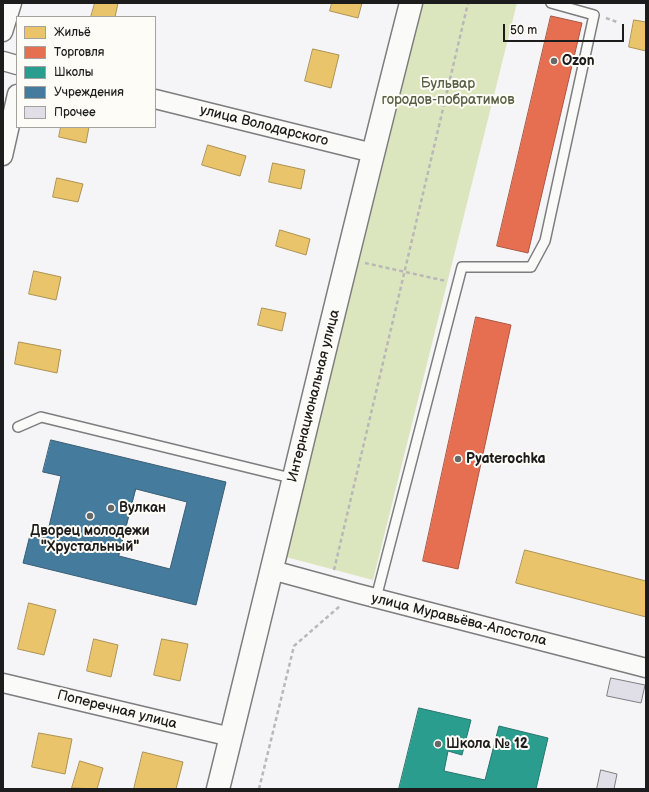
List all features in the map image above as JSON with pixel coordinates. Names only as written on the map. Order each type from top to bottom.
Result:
[{"type":"main road","name":"Интернациональная улица","points":[[218,789],[411,3]]},
{"type":"street","points":[[3,32],[12,3]]},
{"type":"street","points":[[3,61],[16,64]]},
{"type":"street","points":[[3,156],[16,98]]},
{"type":"street","name":"улица Володарского","points":[[156,99],[373,153]]},
{"type":"street","name":"улица Муравьёва-Апостола","points":[[272,570],[646,668]]},
{"type":"street","name":"Поперечная улица","points":[[3,683],[231,737]]},
{"type":"lane","points":[[376,598],[462,267],[531,267],[544,241],[594,15],[551,3]]},
{"type":"lane","points":[[18,427],[40,417],[294,479]]},
{"type":"path","points":[[330,586],[468,3]]},
{"type":"path","points":[[347,259],[458,283]]},
{"type":"path","points":[[259,789],[294,646],[356,593]]},
{"type":"green space","name":"Бульвар городов-побратимов","points":[[423,3],[517,3],[373,580],[286,557]]},
{"type":"building: Жильё","points":[[95,3],[118,3],[115,16],[91,16]]},
{"type":"building: Жильё","points":[[332,3],[362,3],[358,18],[330,11]]},
{"type":"building: Жильё","points":[[634,20],[646,22],[646,51],[629,47]]},
{"type":"building: Жильё","points":[[313,49],[339,55],[331,88],[305,81]]},
{"type":"building: Жильё","points":[[61,128],[89,128],[86,143],[59,137]]},
{"type":"building: Жильё","points":[[208,145],[246,156],[240,176],[202,165]]},
{"type":"building: Жильё","points":[[273,163],[305,170],[301,189],[269,182]]},
{"type":"building: Жильё","points":[[57,178],[83,184],[78,202],[53,197]]},
{"type":"building: Жильё","points":[[280,230],[310,239],[306,255],[276,246]]},
{"type":"building: Жильё","points":[[34,271],[61,277],[56,300],[29,294]]},
{"type":"building: Жильё","points":[[262,308],[286,313],[282,331],[258,325]]},
{"type":"building: Жильё","points":[[19,342],[61,350],[57,373],[15,364]]},
{"type":"building: Жильё","points":[[525,550],[646,581],[646,617],[516,583]]},
{"type":"building: Жильё","points":[[29,603],[56,610],[44,655],[18,649]]},
{"type":"building: Жильё","points":[[94,639],[118,645],[111,677],[87,671]]},
{"type":"building: Жильё","points":[[162,639],[188,644],[180,681],[154,675]]},
{"type":"building: Жильё","points":[[39,733],[72,739],[65,774],[32,767]]},
{"type":"building: Жильё","points":[[143,752],[183,762],[176,789],[134,789]]},
{"type":"building: Жильё","points":[[80,761],[103,768],[97,789],[72,788]]},
{"type":"building: Торговля","points":[[551,16],[582,23],[528,253],[497,246]]},
{"type":"building: Торговля","points":[[476,317],[511,325],[458,569],[423,561]]},
{"type":"building: Школы","name":"Школа № 12","points":[[419,708],[471,720],[462,755],[448,751],[444,771],[485,780],[499,726],[548,738],[536,789],[399,789]]},
{"type":"building: Учреждения","name":"Дворец молодежи \"Хрустальный\"","points":[[51,440],[226,482],[196,605],[23,563],[31,531],[47,535],[61,476],[43,472]],"holes":[[[136,489],[187,502],[170,569],[119,556]]]},
{"type":"building: Прочее","points":[[611,678],[645,685],[641,703],[607,696]]},
{"type":"building: Прочее","points":[[601,770],[617,774],[614,789],[597,789]]},
{"type":"place","name":"Ozon","points":[[554,61]]},
{"type":"place","name":"Pyaterochka","points":[[458,459]]},
{"type":"place","name":"Вулкан","points":[[111,508]]},
{"type":"place","name":"Дворец молодежи \"Хрустальный\"","points":[[90,516]]},
{"type":"place","name":"Школа № 12","points":[[438,744]]}]
